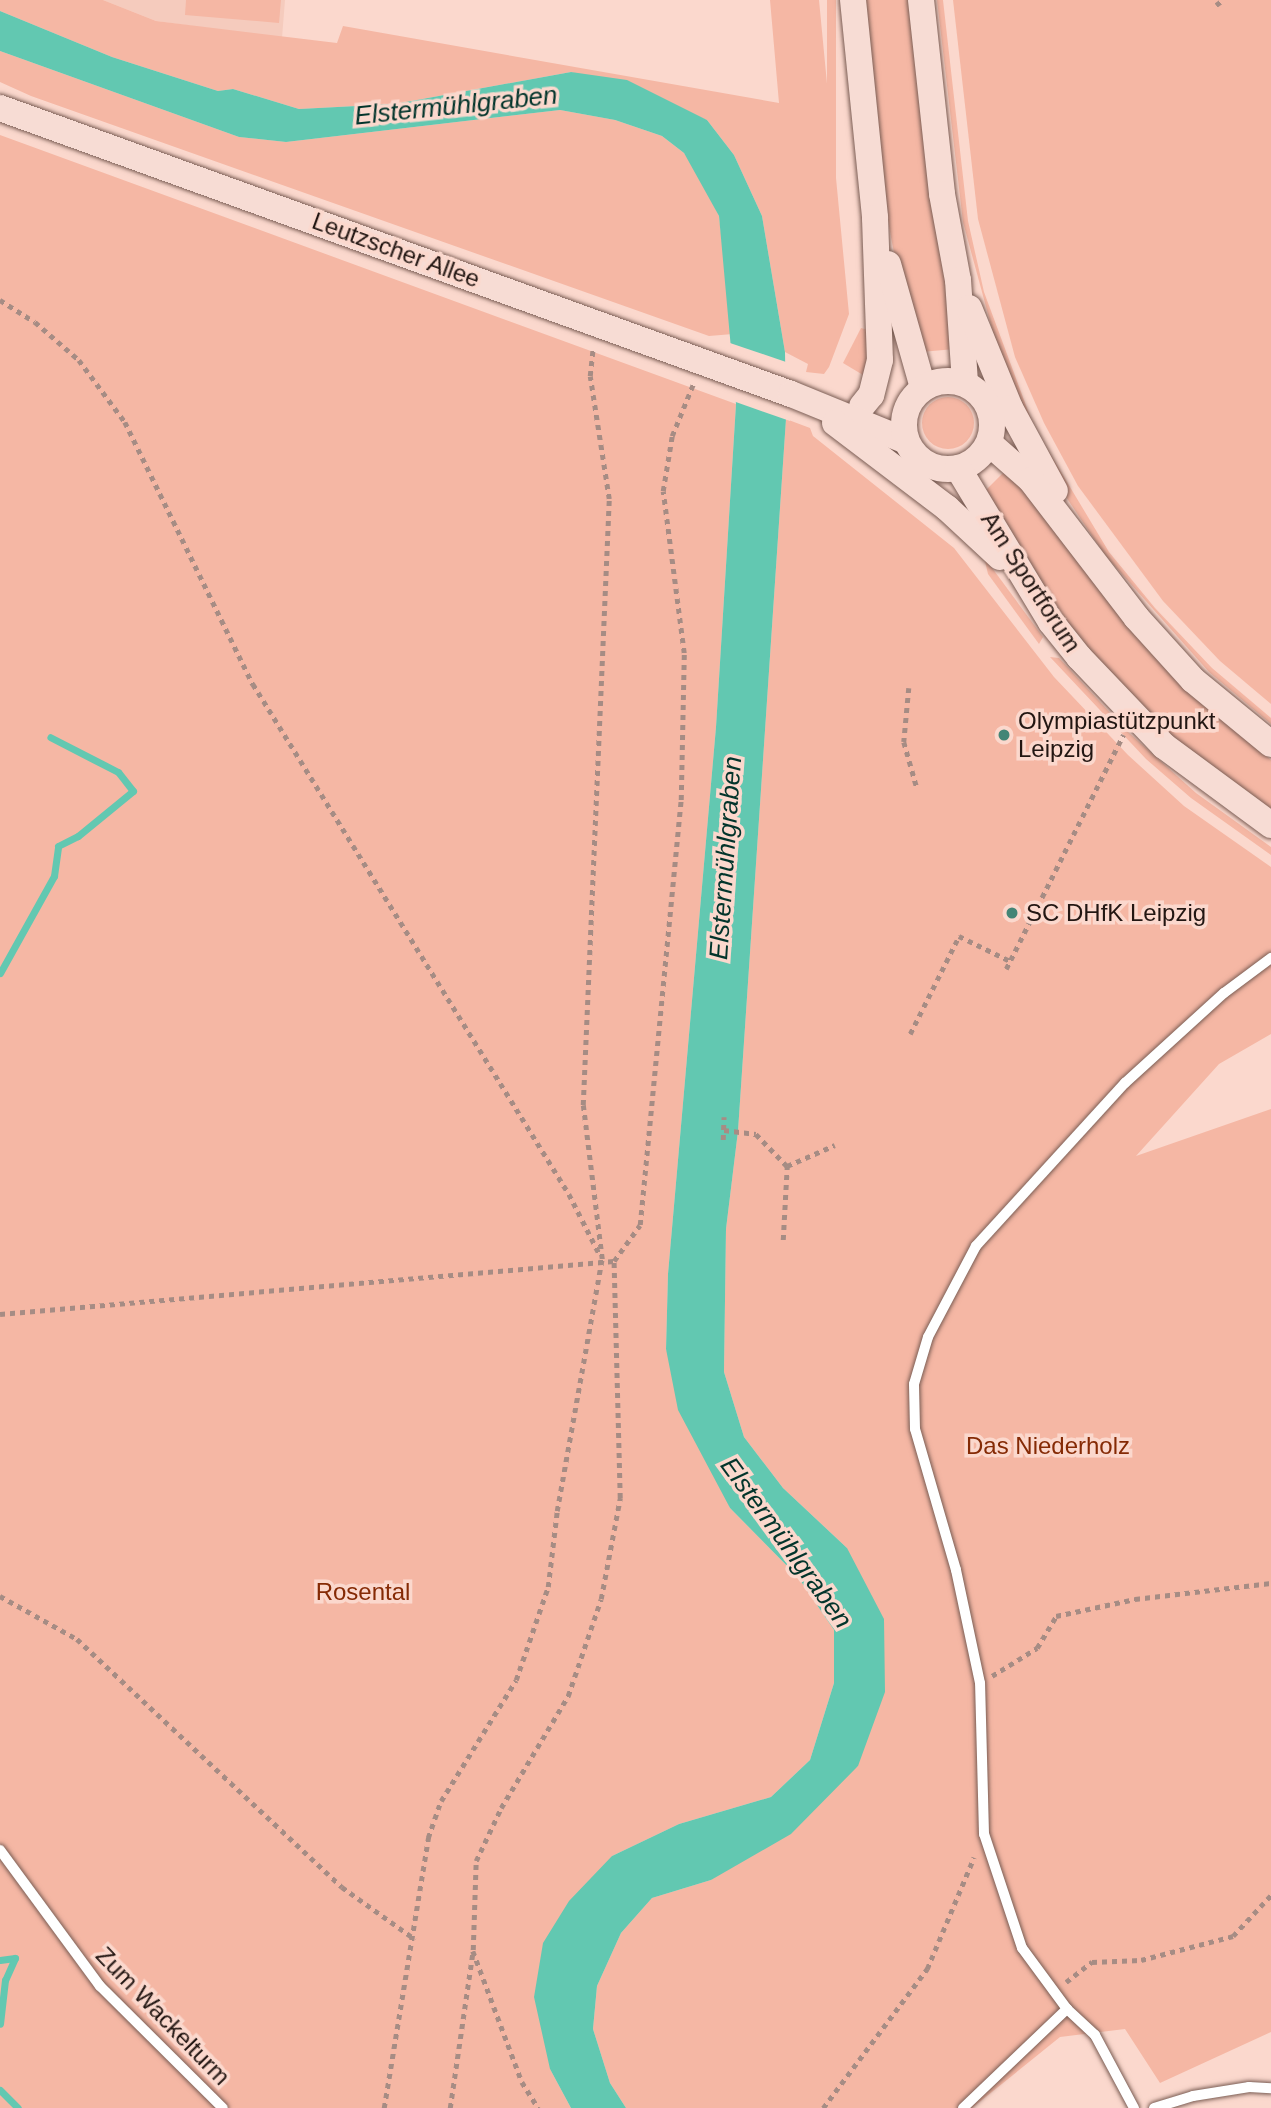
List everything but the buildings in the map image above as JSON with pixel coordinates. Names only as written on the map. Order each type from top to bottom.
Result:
[{"type":"main road","points":[[853,0],[876,218],[880,360],[871,395],[862,406]]},
{"type":"main road","points":[[921,0],[942,194],[958,280],[965,384]]},
{"type":"main road","name":"Leutzscher Allee","points":[[0,107],[791,394],[906,441]]},
{"type":"main road","points":[[876,218],[923,388]]},
{"type":"main road","points":[[958,280],[1010,408],[1087,549]]},
{"type":"main road","points":[[943,381],[965,384],[977,391],[992,415],[989,443],[981,454],[958,468],[933,467],[922,461],[906,441],[906,410],[923,388],[943,381]]},
{"type":"main road","name":"Leutzscher Allee","points":[[791,394],[862,406],[906,410]]},
{"type":"main road","name":"Leutzscher Allee","points":[[791,394],[842,427],[978,534],[1051,622]]},
{"type":"main road","points":[[989,443],[1031,480],[1087,549],[1136,617],[1193,680],[1271,744]]},
{"type":"main road","name":"Am Sportforum","points":[[958,468],[1051,622],[1164,746],[1271,825]]},
{"type":"lane","points":[[1134,2108],[1095,2035],[1067,2009],[1021,1948],[984,1834],[980,1683],[956,1570],[915,1429],[914,1384],[928,1337],[975,1246],[1057,1153],[1204,1011],[1271,958]]},
{"type":"lane","name":"Zum Wackelturm","points":[[0,1850],[100,1986],[223,2108]]},
{"type":"lane","points":[[963,2108],[1067,2009]]},
{"type":"lane","points":[[1154,2108],[1193,2096],[1249,2087],[1271,2088]]},
{"type":"path","points":[[1216,5],[1223,0]]},
{"type":"path","points":[[0,300],[35,322],[79,360],[125,422],[253,684],[569,1194],[602,1259]]},
{"type":"path","points":[[384,2108],[415,1939],[428,1838],[442,1801],[516,1680],[548,1587],[557,1511],[602,1259],[583,1105],[610,499],[590,376],[596,323]]},
{"type":"path","points":[[450,2108],[473,1950],[476,1861],[500,1808],[568,1696],[601,1599],[620,1498],[614,1261],[640,1225],[681,800],[684,653],[663,491],[672,436],[700,361]]},
{"type":"path","points":[[909,688],[904,742],[917,788]]},
{"type":"path","points":[[1006,969],[1133,715]]},
{"type":"path","points":[[910,1034],[959,936],[1010,961]]},
{"type":"path","points":[[723,1140],[724,1117]]},
{"type":"path","points":[[724,1130],[756,1134],[787,1166],[783,1240]]},
{"type":"path","points":[[787,1166],[835,1145]]},
{"type":"path","points":[[0,1314],[602,1259],[614,1261]]},
{"type":"path","points":[[980,1683],[1037,1648],[1056,1616],[1135,1599],[1271,1583]]},
{"type":"path","points":[[0,1596],[77,1639],[342,1887],[415,1939]]},
{"type":"path","points":[[822,2108],[927,1969],[984,1834]]},
{"type":"path","points":[[1067,2009],[1065,1982],[1092,1962],[1141,1960],[1233,1936],[1271,1895]]},
{"type":"path","points":[[473,1950],[522,2082],[538,2108]]},
{"type":"shaded area","points":[[103,0],[285,0],[282,38],[156,21]]},
{"type":"green space","points":[[0,0],[103,0],[156,21],[337,43],[343,26],[779,103],[770,0],[819,0],[849,314],[829,367],[824,374],[806,372],[808,364],[785,352],[762,216],[734,155],[707,120],[571,72],[395,104],[299,109],[233,89],[218,91],[112,57],[0,11]]},
{"type":"green space","points":[[186,0],[281,0],[279,23],[185,15]]},
{"type":"green space","points":[[827,0],[836,0],[836,314],[827,314]]},
{"type":"green space","points":[[862,0],[910,0],[955,349],[921,352],[895,258],[884,200]]},
{"type":"green space","points":[[937,0],[943,0],[968,221],[984,292],[1034,427],[1109,552],[1155,608],[1212,668],[1271,718],[1271,724],[1209,672],[1105,555],[1064,494],[1001,362],[963,222]]},
{"type":"green space","points":[[953,0],[1271,0],[1271,704],[1220,661],[1163,601],[1078,486],[1044,423],[1015,357],[978,219]]},
{"type":"green space","points":[[0,51],[239,137],[286,142],[560,110],[615,120],[662,136],[684,153],[700,176],[719,216],[733,334],[709,336],[31,96],[0,82]]},
{"type":"green space","name":"Rosental","points":[[0,135],[736,404],[716,727],[668,1274],[666,1349],[730,1508],[798,1577],[834,1630],[834,1683],[810,1760],[771,1797],[679,1824],[612,1856],[550,2069],[571,2108],[0,2108]]},
{"type":"green space","points":[[861,328],[868,330],[869,359],[863,375],[843,363]]},
{"type":"green space","points":[[948,397],[958,399],[966,405],[972,413],[972,433],[966,441],[958,447],[948,449],[938,447],[930,441],[924,433],[922,423],[924,413],[930,405],[938,399]]},
{"type":"green space","name":"Das Niederholz","points":[[786,419],[810,428],[813,436],[954,548],[1054,677],[1128,755],[1184,806],[1271,867],[1271,1034],[1219,1064],[1136,1156],[1271,1109],[1271,2032],[1160,2083],[1125,2029],[1060,2037],[972,2108],[626,2108],[610,2083],[593,2029],[597,1986],[621,1933],[652,1898],[711,1880],[858,1766],[847,1548],[783,1488],[744,1437],[724,1372],[726,1229],[738,1131]]},
{"type":"green space","points":[[1007,469],[1183,685],[1271,760],[1271,815],[1172,738],[1079,639],[981,495]]},
{"type":"green space","points":[[984,557],[1043,637],[1039,644],[988,574]]},
{"type":"green space","points":[[1050,657],[1059,658],[1128,732],[1196,793],[1271,847],[1271,855],[1191,798],[1146,759]]},
{"type":"water","name":"Elstermühlgraben","points":[[0,11],[112,57],[218,91],[233,89],[299,109],[395,104],[571,72],[627,80],[707,120],[734,155],[762,216],[785,352],[786,419],[738,1131],[726,1229],[724,1372],[744,1437],[783,1488],[847,1548],[884,1619],[885,1692],[858,1766],[791,1834],[711,1880],[652,1898],[621,1933],[597,1986],[593,2029],[610,2083],[626,2108],[571,2108],[550,2069],[534,1997],[543,1943],[569,1901],[612,1856],[679,1824],[771,1797],[810,1760],[834,1683],[834,1630],[798,1577],[730,1508],[678,1410],[666,1349],[668,1274],[716,727],[736,404],[719,216],[684,153],[662,136],[615,120],[560,110],[286,142],[239,137],[0,51]]},
{"type":"pier","points":[[730,343],[789,363],[790,421],[733,401]]},
{"type":"waterway","points":[[0,973],[54,876],[58,846],[78,836],[133,791],[118,772],[50,737]]},
{"type":"waterway","points":[[0,1960],[15,1958],[5,1980],[0,2024]]},
{"type":"waterway","points":[[0,2090],[18,2108]]},
{"type":"place","name":"Olympiastützpunkt Leipzig","points":[[1004,735]]},
{"type":"place","name":"SC DHfK Leipzig","points":[[1012,913]]}]
